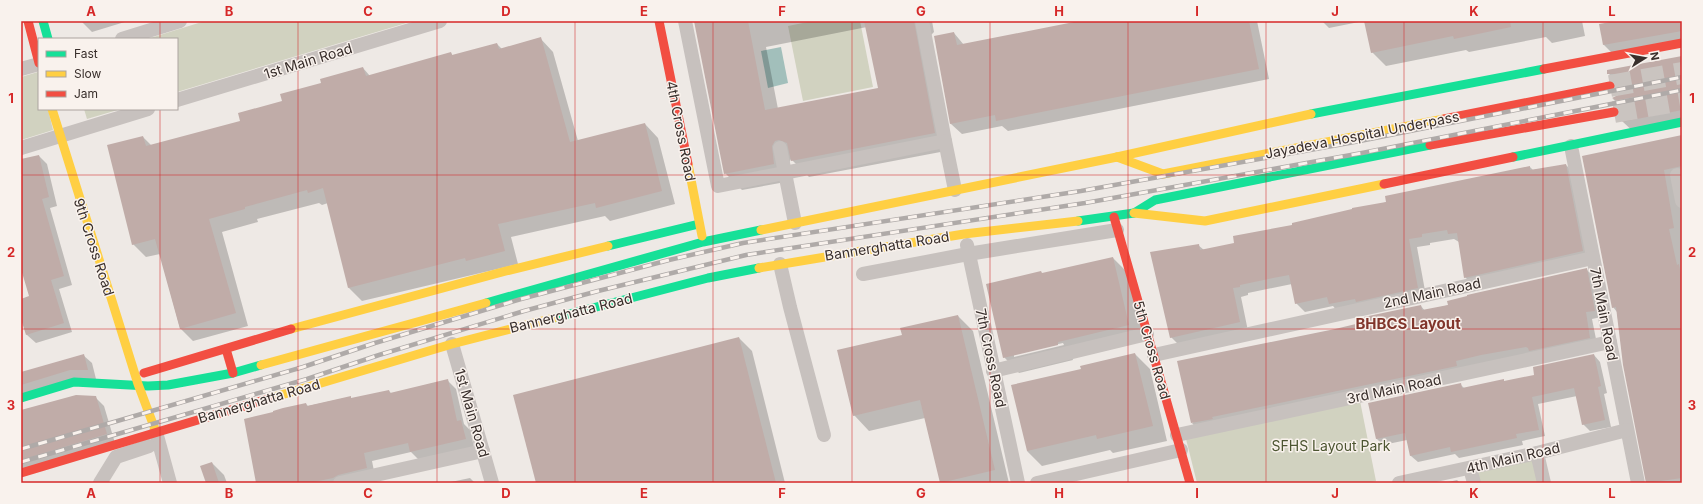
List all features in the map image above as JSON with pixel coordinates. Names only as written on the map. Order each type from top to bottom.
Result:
[{"type":"main road","points":[[28,21],[38,60]]},
{"type":"main road","points":[[43,21],[48,38]]},
{"type":"main road","name":"4th Cross Road","points":[[660,21],[703,242]]},
{"type":"main road","points":[[21,398],[74,382],[138,384],[148,386],[168,385],[233,373],[703,242],[1117,157],[1295,117],[1682,43]]},
{"type":"main road","name":"Jayadeva Hospital Underpass","points":[[1117,157],[1163,174],[1610,86]]},
{"type":"main road","name":"9th Cross Road","points":[[52,110],[59,136],[138,384],[157,437]]},
{"type":"main road","name":"Jayadeva Hospital Underpass","points":[[1134,213],[1155,200],[1416,148],[1614,112]]},
{"type":"main road","points":[[1134,213],[1205,222],[1682,122]]},
{"type":"main road","name":"Bannerghatta Road","points":[[21,473],[157,437],[452,344],[708,278],[780,264],[964,234],[1115,224],[1134,213]]},
{"type":"main road","points":[[144,374],[315,322],[506,270],[699,224]]},
{"type":"main road","name":"5th Cross Road","points":[[1115,224],[1190,483]]},
{"type":"main road","name":"9th Cross Road","points":[[116,282],[148,386]]},
{"type":"main road","points":[[226,349],[233,373]]},
{"type":"street","points":[[125,38],[180,21]]},
{"type":"street","name":"1st Main Road","points":[[178,100],[440,21]]},
{"type":"street","points":[[685,21],[718,186],[945,141]]},
{"type":"street","points":[[922,21],[955,190]]},
{"type":"street","points":[[21,69],[38,64]]},
{"type":"street","points":[[21,148],[145,110]]},
{"type":"street","name":"7th Main Road","points":[[1571,146],[1638,483]]},
{"type":"street","points":[[780,148],[795,223]]},
{"type":"street","points":[[1677,175],[1682,201]]},
{"type":"street","points":[[863,274],[1115,224]]},
{"type":"street","name":"7th Cross Road","points":[[964,234],[1018,483]]},
{"type":"street","name":"2nd Main Road","points":[[1154,355],[1593,258]]},
{"type":"street","points":[[780,264],[824,435]]},
{"type":"street","points":[[994,371],[1148,334]]},
{"type":"street","name":"3rd Main Road","points":[[1177,435],[1610,342]]},
{"type":"street","name":"1st Main Road","points":[[452,344],[492,483]]},
{"type":"street","name":"4th Main Road","points":[[1399,483],[1537,453],[1627,430]]},
{"type":"street","points":[[100,483],[116,457],[157,437],[170,483]]},
{"type":"street","points":[[1037,483],[1181,450]]},
{"type":"street","points":[[340,483],[483,451]]},
{"type":"street","points":[[1537,453],[1544,483]]},
{"type":"street","points":[[1470,468],[1474,483]]},
{"type":"green space","points":[[205,21],[413,21],[178,92],[178,38],[150,38]]},
{"type":"green space","points":[[813,21],[860,21],[873,87],[803,101],[788,26]]},
{"type":"green space","points":[[38,72],[38,110],[48,110],[53,130],[21,140],[21,77]]},
{"type":"green space","points":[[84,110],[118,110],[87,119]]},
{"type":"green space","name":"SFHS Layout Park","points":[[1360,401],[1376,481],[1365,483],[1197,483],[1186,439]]},
{"type":"green space","points":[[1536,455],[1543,483],[1480,483],[1477,468]]},
{"type":"water","points":[[781,47],[788,83],[768,88],[761,51]]},
{"type":"building","points":[[694,21],[748,21],[765,110],[878,88],[864,21],[914,21],[935,133],[791,161],[787,143],[779,140],[775,141],[772,146],[774,164],[724,174]]},
{"type":"building","points":[[1079,21],[1249,21],[1259,69],[996,121],[995,115],[950,124],[934,36],[954,32],[957,45]]},
{"type":"building","points":[[1364,21],[1510,21],[1511,27],[1454,39],[1453,36],[1371,53]]},
{"type":"building","points":[[1616,21],[1682,21],[1682,31],[1603,45],[1599,24]]},
{"type":"building","points":[[541,37],[570,142],[645,123],[662,191],[596,208],[595,203],[498,224],[505,251],[466,261],[465,258],[348,288],[323,188],[308,193],[307,190],[245,207],[245,209],[209,219],[236,313],[180,329],[155,239],[132,245],[107,145],[143,136],[146,146],[240,121],[238,113],[282,101],[280,94],[321,83],[320,79],[363,67],[366,76],[451,52],[452,55],[497,43],[499,49]]},
{"type":"building","points":[[1682,56],[1682,110],[1622,122],[1626,117],[1626,109],[1623,104],[1612,98],[1618,95],[1622,90],[1622,83],[1620,78],[1614,74],[1607,74],[1607,70]]},
{"type":"building","points":[[1682,135],[1682,166],[1664,170],[1674,228],[1669,229],[1682,280],[1682,478],[1646,483],[1623,365],[1616,307],[1612,308],[1582,156]]},
{"type":"building","points":[[39,155],[49,197],[42,199],[64,276],[51,280],[64,323],[26,335],[21,319],[21,299],[29,296],[21,269],[21,159]]},
{"type":"building","points":[[1566,164],[1583,251],[1464,278],[1457,233],[1448,234],[1447,230],[1422,234],[1422,237],[1409,239],[1418,288],[1356,302],[1355,299],[1329,304],[1327,297],[1295,304],[1289,275],[1273,278],[1240,285],[1240,287],[1233,288],[1240,322],[1170,338],[1150,252],[1199,244],[1200,250],[1234,243],[1233,236],[1292,225],[1292,223],[1352,208],[1386,202],[1385,196],[1530,166],[1530,170]]},
{"type":"building","points":[[1113,257],[1129,325],[1058,342],[1058,345],[1003,358],[986,284],[1041,271],[1042,273]]},
{"type":"building","points":[[1587,268],[1595,311],[1586,312],[1590,338],[1529,351],[1526,347],[1481,355],[1456,361],[1457,366],[1212,417],[1213,419],[1191,423],[1177,361],[1335,329],[1360,323],[1359,318],[1421,305],[1422,310],[1448,305],[1447,301],[1467,295]]},
{"type":"building","points":[[958,315],[995,470],[940,483],[920,400],[853,416],[837,350],[902,335],[900,328]]},
{"type":"building","points":[[739,337],[776,483],[536,483],[513,395]]},
{"type":"building","points":[[1135,353],[1153,426],[1097,439],[1096,435],[1027,451],[1011,385],[1081,369],[1080,366]]},
{"type":"building","points":[[84,354],[88,370],[70,370],[21,385],[21,372]]},
{"type":"building","points":[[1594,354],[1601,386],[1598,387],[1605,420],[1582,425],[1574,388],[1532,397],[1539,430],[1516,434],[1517,438],[1451,452],[1450,447],[1410,456],[1405,433],[1376,439],[1368,403],[1461,383],[1462,388],[1504,379],[1504,381],[1534,375],[1533,367]]},
{"type":"building","points":[[448,379],[457,421],[461,420],[466,439],[410,452],[408,443],[364,453],[367,468],[338,475],[333,478],[309,483],[256,483],[244,419],[306,403],[307,406],[351,396],[351,398],[389,390],[390,393]]},
{"type":"building","points":[[76,395],[96,396],[107,434],[21,460],[21,410]]},
{"type":"building","points":[[212,462],[219,483],[206,483],[200,466]]},
{"type":"tunnel","points":[[1610,86],[1682,73]]},
{"type":"tunnel","points":[[1614,112],[1682,100]]},
{"type":"railway","points":[[21,449],[303,367],[375,343],[521,299],[669,260],[743,243],[1081,191],[1360,141],[1682,77]]},
{"type":"railway","points":[[21,462],[307,379],[379,355],[524,311],[598,291],[746,255],[1085,203],[1362,153],[1682,90]]},
{"type":"traffic: fast","points":[[43,21],[48,38]]},
{"type":"traffic: fast","points":[[1311,114],[1544,69]]},
{"type":"traffic: fast","points":[[1513,157],[1682,122]]},
{"type":"traffic: fast","points":[[1134,213],[1155,200],[1430,145]]},
{"type":"traffic: fast","points":[[1078,221],[1134,213]]},
{"type":"traffic: fast","points":[[608,246],[699,224]]},
{"type":"traffic: fast","points":[[486,303],[703,242],[761,230]]},
{"type":"traffic: fast","points":[[554,318],[708,278],[759,268]]},
{"type":"traffic: fast","points":[[21,398],[74,382],[148,386],[168,385],[233,373],[261,365]]},
{"type":"traffic: slow","points":[[52,110],[138,384],[156,432]]},
{"type":"traffic: slow","points":[[1117,157],[1311,114]]},
{"type":"traffic: slow","points":[[1117,157],[1163,174],[1444,119]]},
{"type":"traffic: slow","points":[[761,230],[1117,157]]},
{"type":"traffic: slow","points":[[688,164],[702,236]]},
{"type":"traffic: slow","points":[[1134,213],[1205,221],[1384,184]]},
{"type":"traffic: slow","points":[[759,268],[964,234],[1078,221]]},
{"type":"traffic: slow","points":[[291,329],[506,271],[608,246]]},
{"type":"traffic: slow","points":[[261,365],[486,303]]},
{"type":"traffic: slow","points":[[271,398],[452,344],[554,318]]},
{"type":"traffic: jam","points":[[28,21],[38,59]]},
{"type":"traffic: jam","points":[[659,21],[688,164]]},
{"type":"traffic: jam","points":[[1544,69],[1682,43]]},
{"type":"traffic: jam","points":[[1444,119],[1610,86]]},
{"type":"traffic: jam","points":[[1430,145],[1614,112]]},
{"type":"traffic: jam","points":[[1384,184],[1513,157]]},
{"type":"traffic: jam","points":[[1114,217],[1190,483]]},
{"type":"traffic: jam","points":[[144,373],[291,329]]},
{"type":"traffic: jam","points":[[226,349],[233,373]]},
{"type":"traffic: jam","points":[[21,473],[271,398]]},
{"type":"district","name":"BHBCS Layout","points":[[1408,324]]}]
